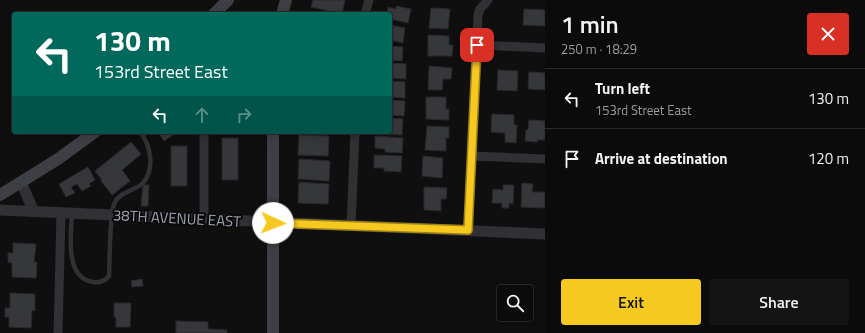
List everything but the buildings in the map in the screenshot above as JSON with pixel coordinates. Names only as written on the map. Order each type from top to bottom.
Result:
[{"type":"main road","points":[[216,12],[228,0]]},
{"type":"main road","points":[[283,12],[286,0]]},
{"type":"main road","points":[[0,195],[58,159],[92,134]]},
{"type":"main road","points":[[273,134],[273,333]]},
{"type":"street","points":[[366,12],[369,0]]},
{"type":"street","points":[[468,230],[478,15],[480,9],[488,0]]},
{"type":"street","points":[[477,45],[545,48]]},
{"type":"street","points":[[204,134],[204,219]]},
{"type":"street","points":[[351,225],[355,134]]},
{"type":"street","points":[[471,156],[545,159]]},
{"type":"street","points":[[21,182],[34,212]]},
{"type":"street","name":"38TH AVENUE EAST","points":[[0,210],[545,234]]},
{"type":"street","points":[[58,333],[67,213]]},
{"type":"lane","points":[[67,213],[71,248],[74,265],[77,271],[86,280],[91,282],[103,281],[109,276],[112,215],[116,201],[142,183],[151,169],[148,148],[145,138],[142,134]]},
{"type":"route","points":[[273,223],[468,230],[477,45]]}]
